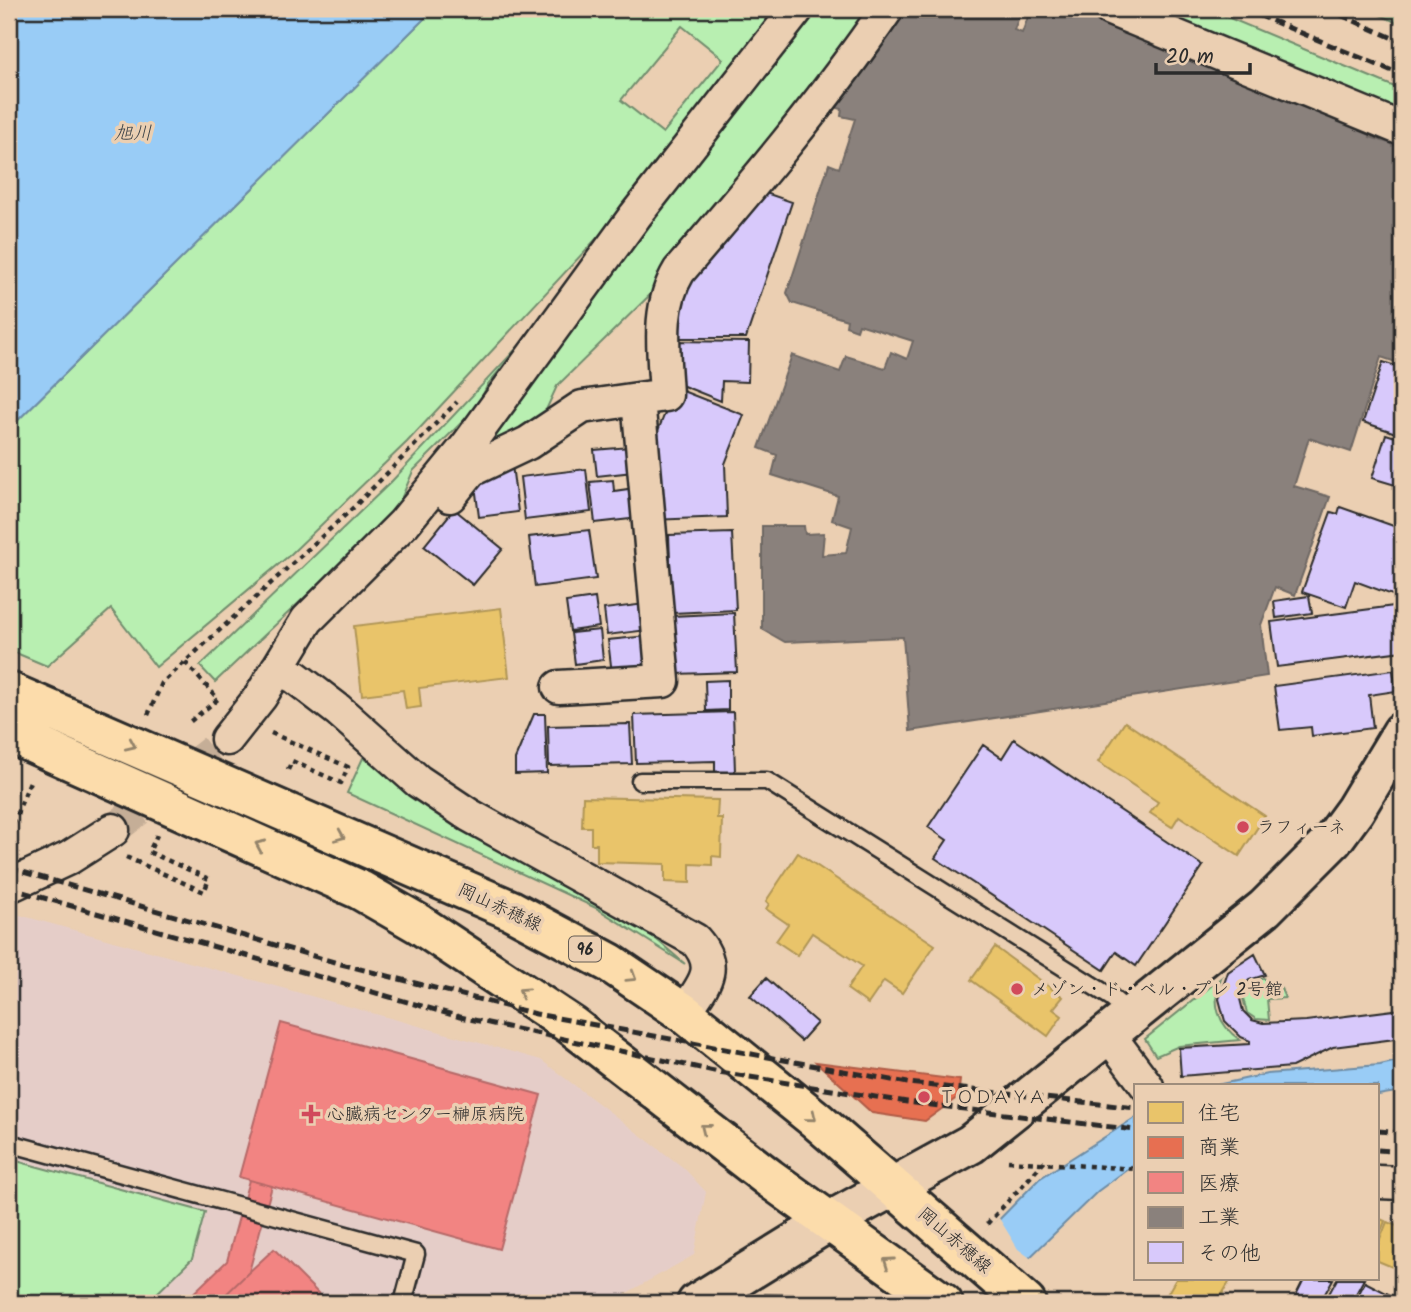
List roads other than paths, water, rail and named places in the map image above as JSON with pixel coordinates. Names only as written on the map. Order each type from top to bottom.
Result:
[{"type":"main road","name":"岡山赤穂線","points":[[9,692],[511,910],[610,964],[684,1013],[892,1186],[1026,1303]]},
{"type":"main road","points":[[22,739],[360,890],[419,924],[571,1025],[769,1178],[943,1303]]},
{"type":"street","points":[[227,739],[261,696],[307,620],[396,531],[467,446],[635,216],[797,9]]},
{"type":"street","points":[[396,531],[415,540],[471,470],[528,443],[582,407],[666,395],[662,313],[668,289],[678,271],[773,162],[845,69],[887,9]]},
{"type":"street","points":[[1110,9],[1402,129]]},
{"type":"street","points":[[559,687],[663,681],[638,399]]},
{"type":"street","points":[[277,669],[306,685],[418,781],[459,808],[695,940],[707,954],[709,971],[684,1013]]},
{"type":"street","points":[[697,1303],[830,1221],[971,1144],[1265,908],[1300,875],[1355,810],[1402,732]]},
{"type":"street","points":[[9,886],[69,858],[113,830]]},
{"type":"street","points":[[1120,1024],[1146,1084]]},
{"type":"street","points":[[1380,1182],[1402,1183]]},
{"type":"lane","points":[[640,781],[767,781],[1111,997],[1120,1024]]},
{"type":"lane","points":[[9,1143],[416,1254],[403,1303]]},
{"type":"water","name":"旭川","points":[[9,9],[434,9],[9,429]]},
{"type":"water","points":[[1402,1060],[1402,1091],[1380,1095],[1380,1084],[1221,1084],[1267,1074],[1380,1065]]},
{"type":"water","points":[[1134,1118],[1134,1164],[1098,1191],[983,1303],[917,1303],[1039,1179]]},
{"type":"tunnel","points":[[113,830],[227,739]]},
{"type":"railway","points":[[1244,9],[1402,75]]},
{"type":"railway","points":[[1327,9],[1402,42]]},
{"type":"railway","points":[[9,868],[341,964],[536,1014],[908,1083],[1134,1108]]},
{"type":"railway","points":[[9,888],[460,1017],[719,1072],[907,1102],[1134,1130]]},
{"type":"railway","points":[[1380,1131],[1402,1133]]},
{"type":"railway","points":[[1380,1150],[1402,1152]]},
{"type":"place","name":"ラフィーネ","points":[[1243,827]]},
{"type":"place","name":"メゾン・ド・ベル・プレ 2号館","points":[[1017,989]]},
{"type":"place","name":"ＴＯＤＡＹＡ","points":[[924,1097]]},
{"type":"place","name":"心臓病センター榊原病院","points":[[311,1114]]}]
